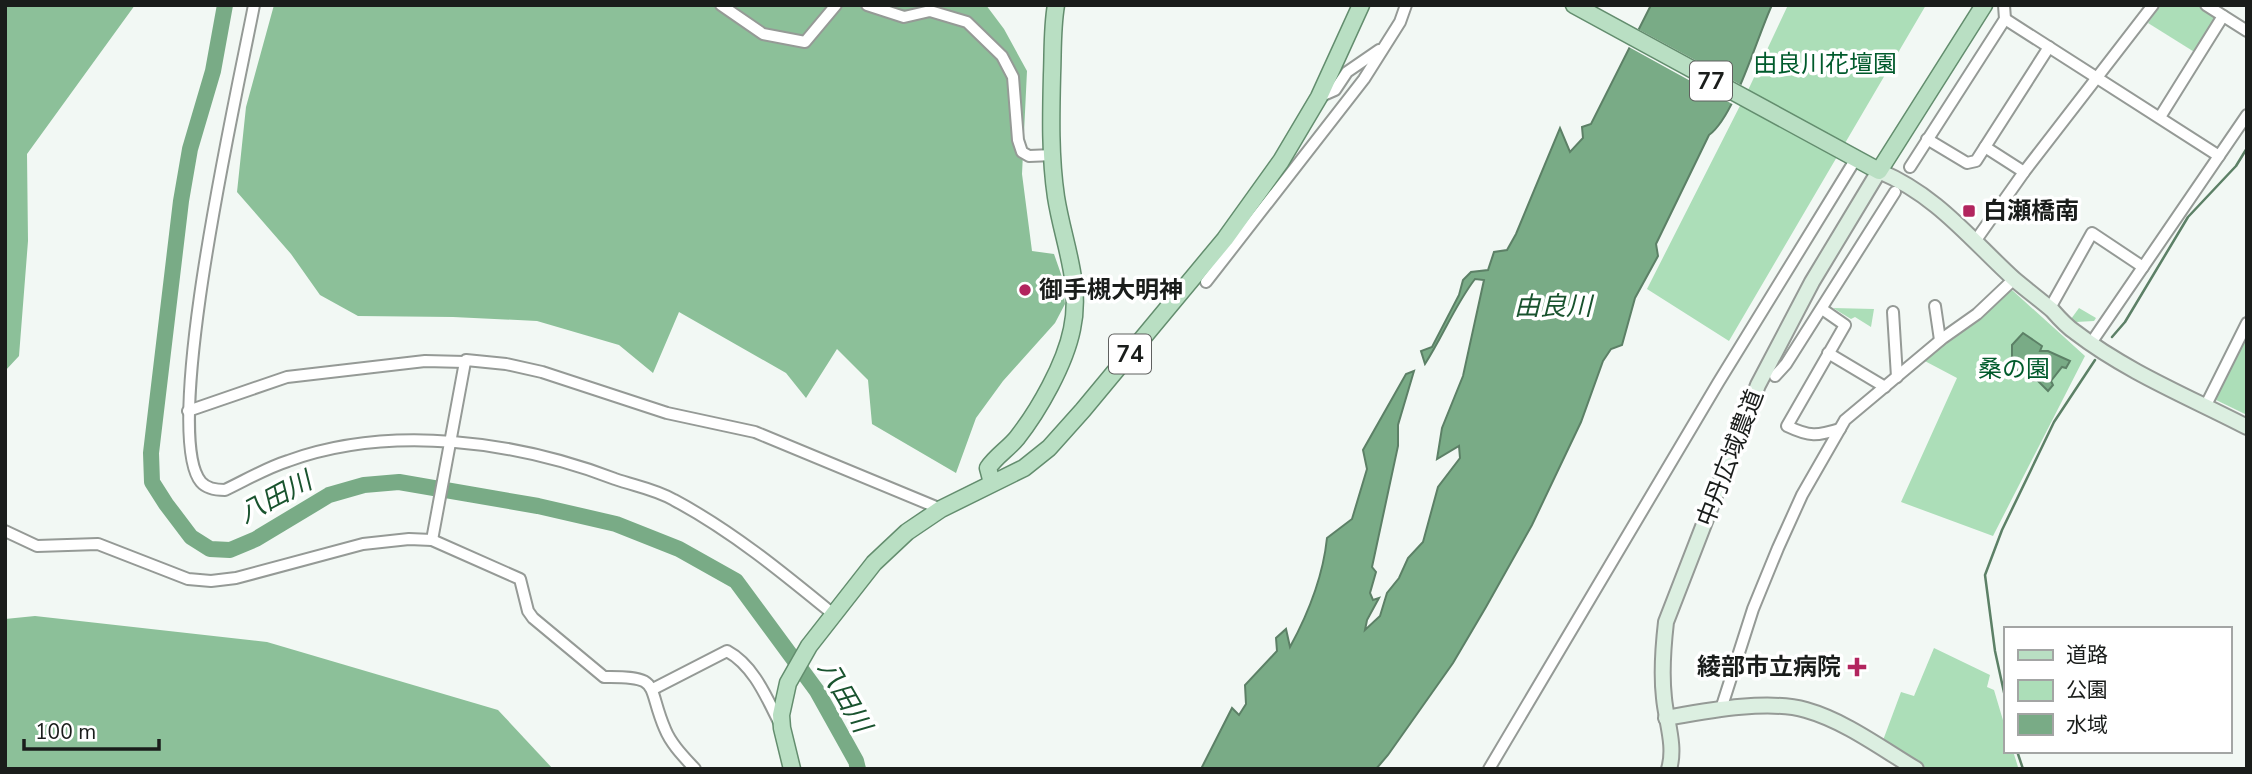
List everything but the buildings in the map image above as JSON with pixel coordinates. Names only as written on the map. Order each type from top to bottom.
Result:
[{"type":"main road","name":"74","points":[[792,769],[781,722],[786,690],[796,666],[821,630],[874,563],[907,532],[941,509],[1024,468],[1049,448],[1083,410],[1225,239],[1281,162],[1319,97],[1360,5]]},
{"type":"main road","name":"77","points":[[1574,5],[1850,161],[1879,171]]},
{"type":"main road","points":[[1879,171],[1984,5]]},
{"type":"main road","points":[[992,483],[988,468],[1015,440],[1038,409],[1072,329],[1075,288],[1056,195],[1053,155],[1051,116],[1054,11]]},
{"type":"street","points":[[254,5],[203,271],[188,411],[195,472],[201,483],[215,490],[225,490],[287,461],[355,444],[399,441],[451,443],[504,447],[533,453],[655,490],[677,501],[760,555],[834,614]]},
{"type":"street","points":[[721,5],[763,34],[805,42],[836,5]]},
{"type":"street","points":[[867,5],[904,17],[930,11],[967,22],[1002,56],[1013,77],[1018,140],[1022,152],[1029,156],[1053,155]]},
{"type":"street","points":[[1206,282],[1364,79],[1400,22],[1406,5]]},
{"type":"street","points":[[1910,167],[2005,19],[2004,5]]},
{"type":"street","points":[[1976,240],[2024,172],[2153,5]]},
{"type":"street","points":[[2206,5],[2247,31]]},
{"type":"street","points":[[2160,117],[2223,16]]},
{"type":"street","points":[[2005,19],[2219,156]]},
{"type":"street","points":[[1319,97],[1335,90],[1347,72],[1385,46]]},
{"type":"street","points":[[1927,139],[1967,163],[1976,161],[2049,47]]},
{"type":"street","points":[[2091,344],[2247,115]]},
{"type":"street","points":[[1985,147],[2024,172]]},
{"type":"street","points":[[1489,769],[1850,161]]},
{"type":"street","points":[[1879,171],[1900,180],[1932,200],[2014,279],[2091,344],[2141,374],[2247,427]]},
{"type":"street","name":"中丹広域農道","points":[[1669,769],[1670,736],[1662,663],[1666,622],[1749,404],[1812,282],[1879,171]]},
{"type":"street","points":[[1774,376],[1786,364],[1895,192]]},
{"type":"street","points":[[2050,309],[2092,233],[2143,267]]},
{"type":"street","points":[[1721,709],[1753,609],[1778,548],[1802,495],[1845,420],[1940,340],[1977,314],[2014,279]]},
{"type":"street","points":[[1935,306],[1940,340]]},
{"type":"street","points":[[1822,309],[1845,325],[1787,426],[1804,434],[1818,436],[1840,429]]},
{"type":"street","points":[[1893,312],[1897,377]]},
{"type":"street","points":[[2205,407],[2247,323]]},
{"type":"street","points":[[1828,353],[1885,387]]},
{"type":"street","points":[[188,411],[287,376],[425,361],[466,360],[506,364],[542,372],[667,413],[755,432],[941,509]]},
{"type":"street","points":[[432,540],[465,362]]},
{"type":"street","points":[[5,531],[37,546],[98,544],[188,579],[211,581],[262,573],[363,544],[409,539],[432,540],[520,579],[528,611],[533,618],[604,677],[632,677],[642,680],[653,689],[665,730],[695,769]]},
{"type":"street","points":[[653,689],[727,652],[745,667],[762,687],[781,722]]},
{"type":"street","points":[[1666,718],[1721,709],[1774,706],[1805,710],[1846,727],[1916,769]]},
{"type":"green space","name":"由良川花壇園","points":[[1788,5],[1926,5],[1729,341],[1647,289]]},
{"type":"green space","points":[[2161,5],[2200,6],[2215,16],[2216,21],[2196,53],[2148,23]]},
{"type":"green space","name":"桑の園","points":[[2012,290],[2085,356],[1993,536],[1901,502],[1957,378],[1921,359]]},
{"type":"green space","points":[[1833,308],[1874,309],[1871,327],[1855,317],[1851,319]]},
{"type":"green space","points":[[2079,308],[2096,318],[2094,321],[2076,322],[2071,319]]},
{"type":"green space","points":[[2247,331],[2247,415],[2214,399]]},
{"type":"green space","points":[[1934,648],[1990,675],[1987,687],[1994,690],[2004,724],[2004,753],[2014,753],[2018,767],[1929,769],[1882,743],[1901,692],[1914,696]]},
{"type":"shaded area","points":[[5,5],[135,5],[27,154],[28,241],[19,356],[5,371]]},
{"type":"shaded area","points":[[274,5],[986,5],[1004,29],[1027,71],[1022,174],[1032,251],[1054,254],[1062,277],[1065,304],[1055,323],[1003,381],[976,418],[956,473],[872,424],[868,380],[837,349],[806,398],[786,373],[679,312],[653,373],[619,345],[537,321],[358,316],[320,295],[291,254],[237,192],[246,107]]},
{"type":"shaded area","points":[[35,616],[267,642],[498,710],[553,769],[5,769],[5,619]]},
{"type":"water","name":"由良川","points":[[1651,5],[1772,5],[1728,111],[1709,135],[1656,244],[1658,256],[1635,298],[1622,345],[1611,349],[1603,361],[1581,422],[1532,525],[1486,607],[1453,663],[1376,769],[1201,769],[1232,708],[1239,715],[1246,704],[1245,685],[1277,651],[1276,638],[1286,629],[1290,647],[1314,595],[1327,538],[1352,519],[1367,469],[1363,450],[1406,374],[1414,371],[1398,425],[1398,446],[1372,567],[1376,572],[1370,593],[1373,600],[1379,598],[1367,620],[1365,630],[1380,616],[1387,593],[1399,578],[1408,558],[1423,542],[1438,487],[1460,458],[1459,446],[1437,459],[1442,428],[1463,376],[1484,280],[1475,279],[1425,364],[1421,351],[1432,347],[1459,295],[1463,280],[1471,272],[1488,270],[1494,252],[1507,250],[1560,128],[1570,152],[1583,138],[1582,127],[1591,124]]},
{"type":"water","points":[[2023,333],[2042,346],[2040,351],[2048,351],[2070,361],[2051,381],[2053,385],[2048,391],[2037,380],[2032,381],[2026,373],[2020,374],[2013,364],[2015,360],[2012,357],[2012,345]]},
{"type":"pier","points":[[1636,28],[1743,86],[1734,105],[1627,46]]},
{"type":"waterway","name":"八田川","points":[[225,5],[213,71],[190,149],[181,201],[151,453],[152,482],[191,537],[210,549],[230,550],[256,539],[329,495],[364,485],[399,482],[538,506],[616,524],[679,549],[736,581],[817,691],[858,769]]},
{"type":"waterway","points":[[2112,337],[2125,322],[2188,217],[2236,166],[2247,148]]},
{"type":"waterway","points":[[2004,692],[1995,651],[1985,575],[2002,530],[2054,422],[2095,360]]},
{"type":"waterway","points":[[2018,753],[2023,769]]},
{"type":"place","name":"白瀬橋南","points":[[1969,211]]},
{"type":"place","name":"御手槻大明神","points":[[1025,290]]},
{"type":"place","name":"綾部市立病院","points":[[1857,667]]}]
